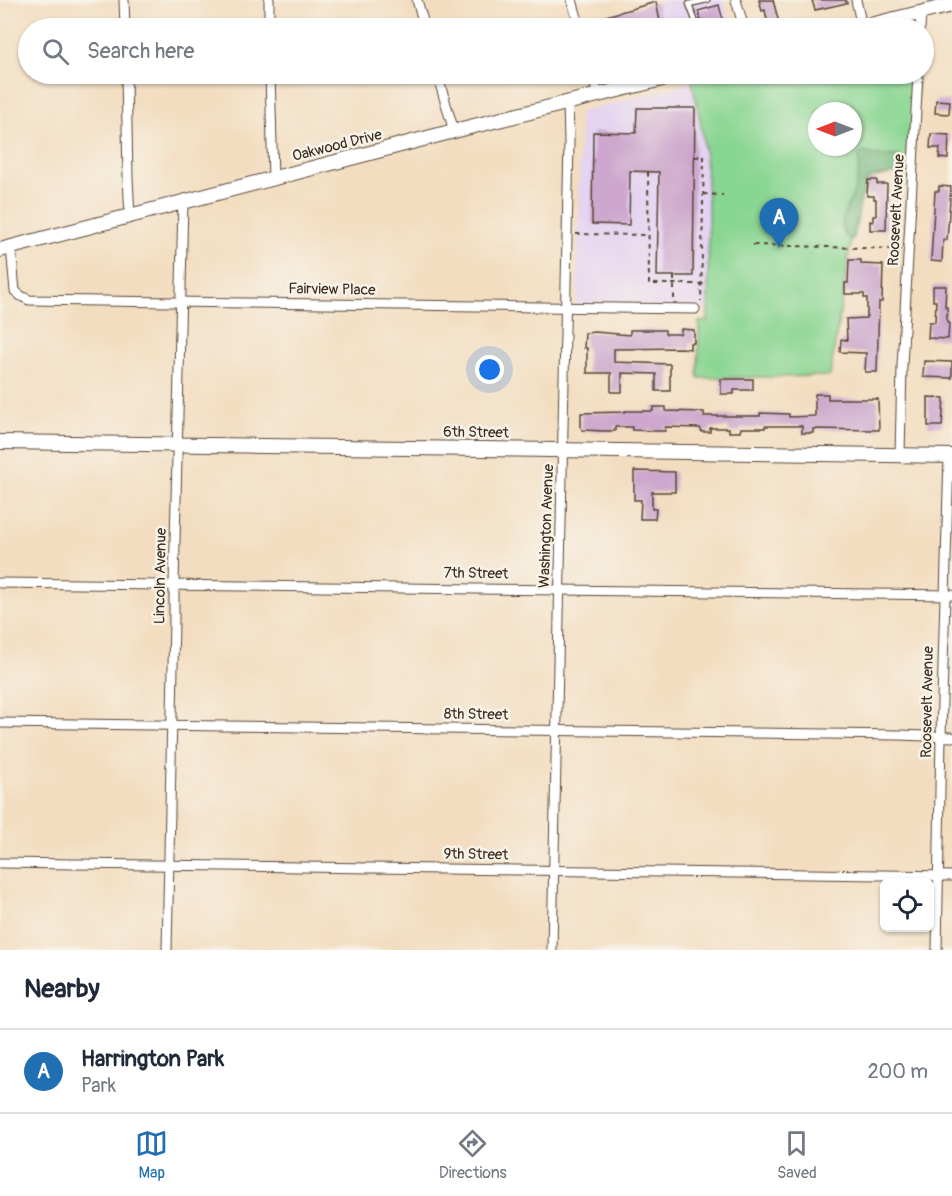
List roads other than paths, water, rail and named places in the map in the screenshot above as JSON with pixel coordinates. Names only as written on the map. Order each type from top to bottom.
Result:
[{"type":"street","points":[[124,0],[125,18]]},
{"type":"street","points":[[269,0],[269,18]]},
{"type":"street","points":[[417,0],[422,18]]},
{"type":"street","points":[[572,0],[577,18]]},
{"type":"street","points":[[736,0],[741,18]]},
{"type":"street","points":[[856,0],[859,18]]},
{"type":"street","points":[[898,18],[952,4]]},
{"type":"street","points":[[921,12],[921,18]]},
{"type":"street","points":[[126,84],[130,217]]},
{"type":"street","points":[[270,84],[273,179]]},
{"type":"street","points":[[440,84],[454,131]]},
{"type":"street","points":[[595,84],[598,94]]},
{"type":"street","name":"Oakwood Drive","points":[[5,248],[568,102],[626,84]]},
{"type":"street","name":"Roosevelt Avenue","points":[[900,455],[902,366],[917,84]]},
{"type":"street","name":"Washington Avenue","points":[[552,950],[566,306],[568,102]]},
{"type":"street","name":"Lincoln Avenue","points":[[167,950],[183,202]]},
{"type":"street","name":"Fairview Place","points":[[5,248],[15,291],[29,300],[698,308]]},
{"type":"street","name":"6th Street","points":[[0,442],[951,456]]},
{"type":"street","name":"Roosevelt Avenue","points":[[937,950],[940,738],[948,595],[951,456]]},
{"type":"street","name":"7th Street","points":[[0,583],[948,595]]},
{"type":"street","name":"8th Street","points":[[0,723],[952,737]]},
{"type":"street","name":"9th Street","points":[[0,863],[952,876]]},
{"type":"lane","points":[[694,18],[689,4],[707,0]]},
{"type":"place","name":"Harrington Park","points":[[779,248]]}]
